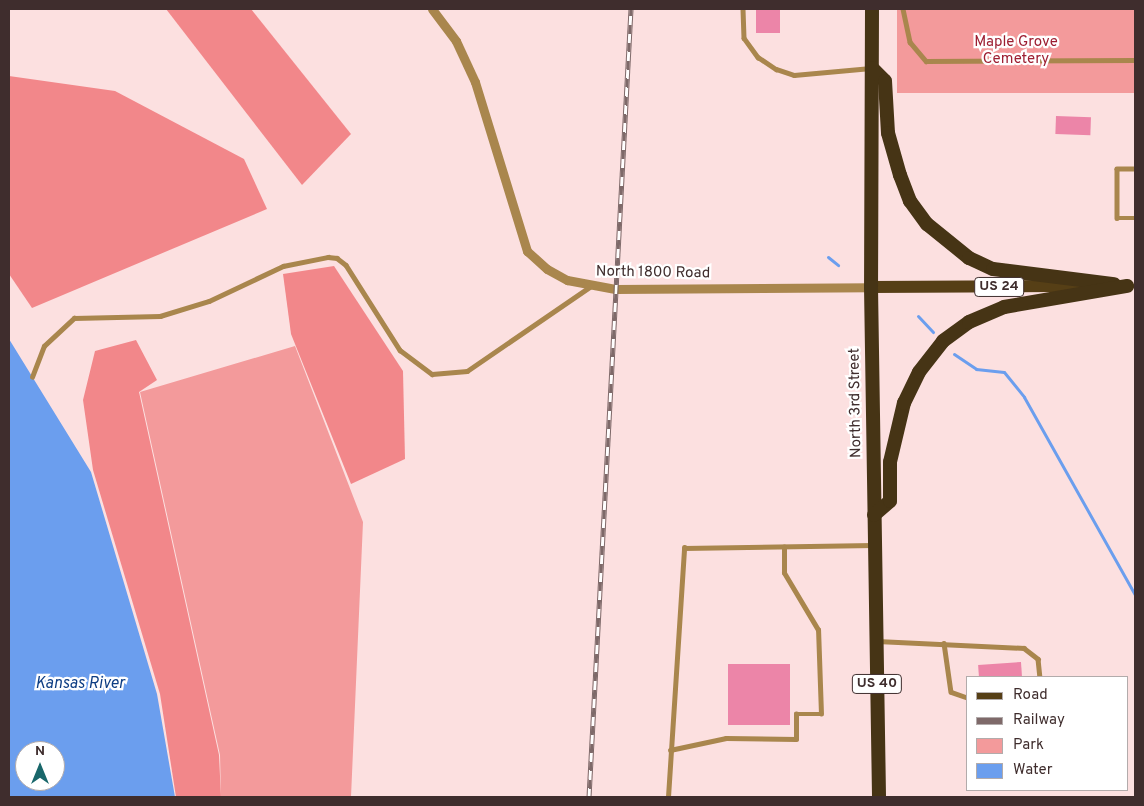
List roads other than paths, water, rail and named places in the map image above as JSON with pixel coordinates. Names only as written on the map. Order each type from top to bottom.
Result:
[{"type":"highway","name":"North 3rd Street","points":[[872,9],[871,287],[879,797]]},
{"type":"highway","points":[[872,68],[885,81],[888,133],[910,201],[927,224],[950,245],[969,258],[1002,271],[1131,286]]},
{"type":"highway","points":[[874,515],[890,501],[890,462],[904,403],[919,372],[943,341],[969,322],[1004,307],[1131,286]]},
{"type":"main road","name":"US 24","points":[[871,287],[1131,286]]},
{"type":"street","name":"North 1800 Road","points":[[432,9],[456,41],[475,82],[527,251],[556,274],[591,286],[871,287]]},
{"type":"lane","points":[[743,9],[744,38],[758,57],[776,69],[794,74],[872,68]]},
{"type":"lane","points":[[903,9],[910,42],[926,61],[1135,60]]},
{"type":"lane","points":[[1135,169],[1117,169],[1117,218],[1135,218]]},
{"type":"lane","points":[[32,377],[44,346],[74,318],[160,316],[209,301],[283,266],[328,257],[338,258],[346,265],[400,350],[432,374],[467,371],[591,286]]},
{"type":"lane","points":[[668,797],[684,548],[875,545]]},
{"type":"lane","points":[[670,750],[726,738],[796,739],[796,714],[821,714],[818,630],[784,573],[784,547]]},
{"type":"lane","points":[[876,641],[1024,648],[1038,658],[1040,676]]},
{"type":"lane","points":[[944,643],[951,692],[966,697]]},
{"type":"water","name":"Kansas River","points":[[9,339],[91,472],[157,694],[175,797],[9,797]]},
{"type":"waterway","points":[[828,257],[838,265]]},
{"type":"waterway","points":[[918,316],[933,332]]},
{"type":"waterway","points":[[954,354],[976,369],[1004,372],[1024,397],[1135,595]]},
{"type":"railway","points":[[589,797],[631,9]]},
{"type":"park label","name":"Maple Grove Cemetery","points":[[1016,50]]}]
